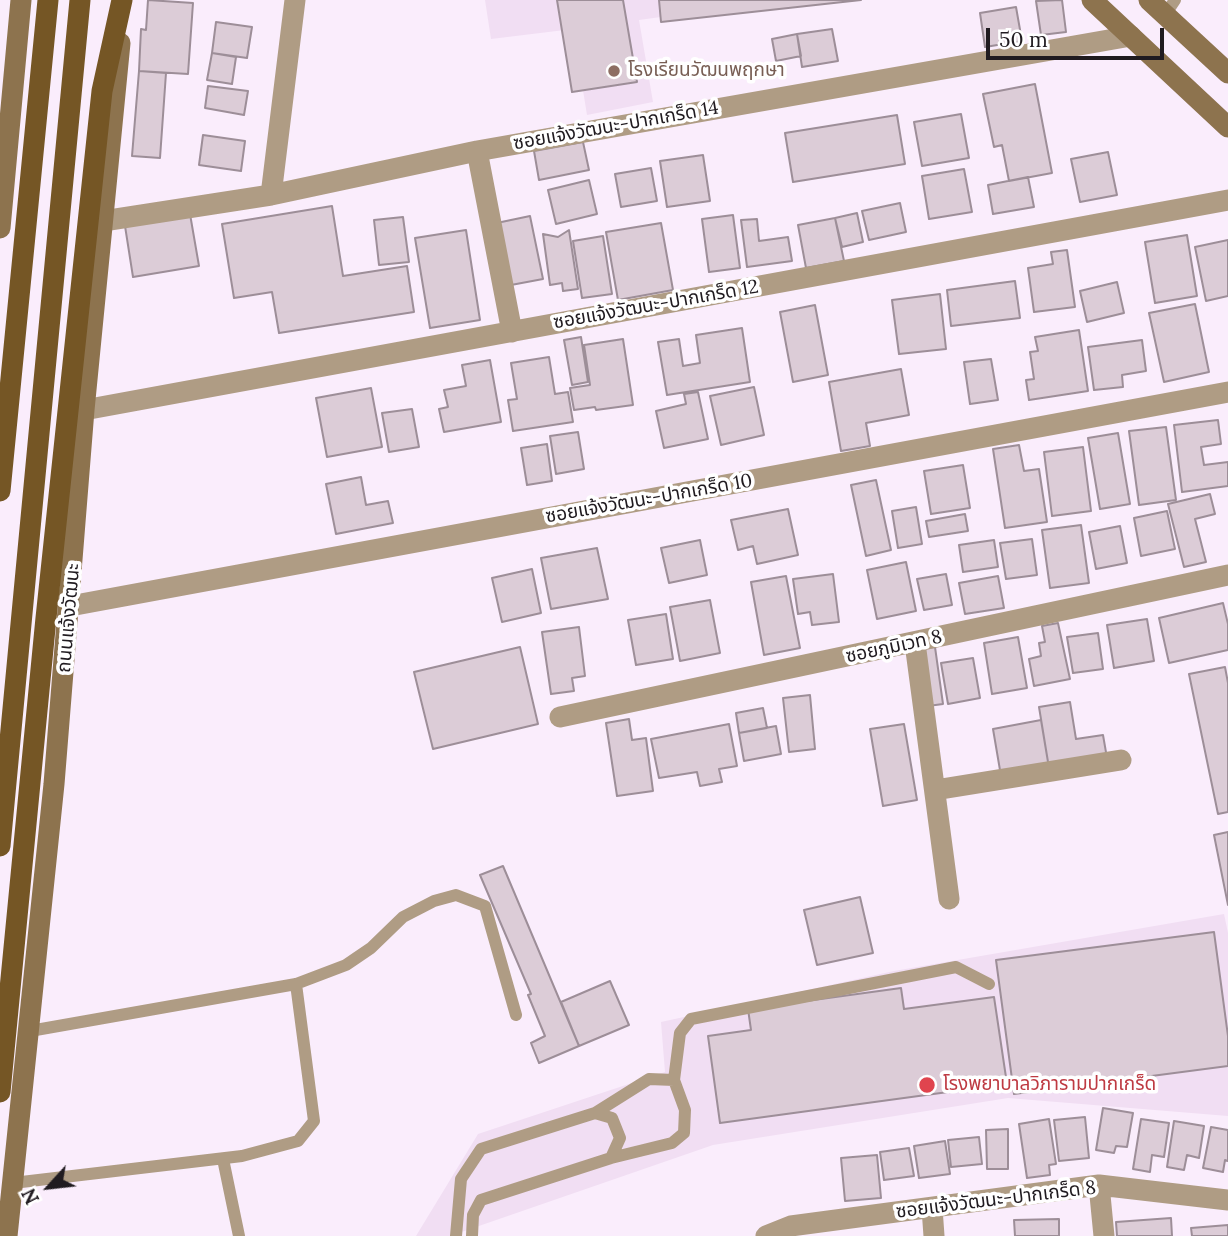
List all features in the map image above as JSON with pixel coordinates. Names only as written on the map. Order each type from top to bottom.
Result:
[{"type":"main road","points":[[0,491],[48,0]]},
{"type":"main road","points":[[0,846],[79,0]]},
{"type":"main road","points":[[0,1092],[46,618],[102,91],[123,0]]},
{"type":"main road","name":"ถนนแจ้งวัฒนะ","points":[[7,1236],[30,1031],[70,606],[84,410],[123,0]]},
{"type":"main road","points":[[1092,0],[1228,127]]},
{"type":"main road","points":[[0,228],[17,1]]},
{"type":"main road","points":[[1163,5],[1228,74]]},
{"type":"street","points":[[271,195],[295,0]]},
{"type":"street","name":"ซอยแจ้งวัฒนะ-ปากเกร็ด 14","points":[[103,221],[271,195],[477,150],[1131,36]]},
{"type":"street","points":[[477,150],[512,332]]},
{"type":"street","name":"ซอยแจ้งวัฒนะ-ปากเกร็ด 12","points":[[84,410],[1228,200]]},
{"type":"street","name":"ซอยแจ้งวัฒนะ-ปากเกร็ด 10","points":[[70,606],[1228,392]]},
{"type":"street","name":"ซอยภูมิเวท 8","points":[[560,717],[1228,575]]},
{"type":"street","points":[[915,643],[949,899]]},
{"type":"street","points":[[935,790],[1121,760]]},
{"type":"street","points":[[1099,1185],[1104,1236]]},
{"type":"street","name":"ซอยแจ้งวัฒนะ-ปากเกร็ด 8","points":[[766,1236],[1099,1185],[1228,1200]]},
{"type":"street","points":[[932,1209],[934,1236]]},
{"type":"lane","points":[[30,1031],[296,984],[346,965],[371,948],[402,917],[435,901],[456,895],[485,906],[516,1015]]},
{"type":"lane","points":[[472,1236],[473,1215],[481,1200],[611,1158],[672,1143],[684,1133],[685,1110],[674,1080],[680,1033],[691,1019],[956,967],[989,984]]},
{"type":"lane","points":[[13,1183],[223,1159],[298,1141],[314,1121],[296,984]]},
{"type":"lane","points":[[456,1236],[461,1179],[481,1149],[595,1114],[649,1079],[674,1080]]},
{"type":"lane","points":[[595,1114],[612,1118],[620,1138],[611,1158]]},
{"type":"lane","points":[[223,1159],[239,1236]]},
{"type":"shaded area","name":"โรงเรียนวัฒนพฤกษา","points":[[485,0],[785,0],[639,20],[653,102],[587,115],[573,29],[491,39]]},
{"type":"shaded area","name":"โรงพยาบาลวิภารามปากเกร็ด","points":[[1224,914],[1228,933],[1228,1116],[1008,1098],[713,1145],[450,1236],[416,1236],[478,1134],[665,1072],[661,1022],[894,971]]},
{"type":"building","points":[[148,0],[193,3],[188,74],[139,71],[141,29],[146,30]]},
{"type":"building","points":[[557,0],[623,0],[637,82],[572,92]]},
{"type":"building","points":[[659,0],[861,0],[661,22]]},
{"type":"building","points":[[1062,0],[1066,32],[1041,35],[1036,1]]},
{"type":"building","points":[[1016,7],[1022,41],[985,47],[980,13]]},
{"type":"building","points":[[216,22],[252,27],[247,58],[212,53]]},
{"type":"building","points":[[832,29],[838,61],[802,67],[797,34]]},
{"type":"building","points":[[797,34],[801,56],[776,61],[772,39]]},
{"type":"building","points":[[212,53],[236,57],[232,84],[207,80]]},
{"type":"building","points":[[139,71],[166,73],[160,158],[132,156]]},
{"type":"building","points":[[1035,84],[1052,173],[1009,181],[1002,145],[994,147],[983,94]]},
{"type":"building","points":[[208,86],[248,91],[244,115],[205,108]]},
{"type":"building","points":[[961,114],[969,158],[922,166],[914,122]]},
{"type":"building","points":[[897,115],[905,164],[793,182],[785,133]]},
{"type":"building","points":[[203,135],[245,141],[241,171],[199,165]]},
{"type":"building","points":[[583,142],[589,170],[539,180],[534,151]]},
{"type":"building","points":[[1108,152],[1117,195],[1080,202],[1071,159]]},
{"type":"building","points":[[703,155],[710,201],[667,207],[660,161]]},
{"type":"building","points":[[651,168],[657,201],[621,207],[615,174]]},
{"type":"building","points":[[964,169],[972,212],[929,219],[922,176]]},
{"type":"building","points":[[1028,177],[1034,207],[993,214],[988,185]]},
{"type":"building","points":[[589,180],[597,214],[556,224],[548,190]]},
{"type":"building","points":[[900,203],[906,232],[869,240],[862,211]]},
{"type":"building","points":[[332,206],[343,276],[407,266],[414,312],[279,333],[272,292],[234,298],[222,224]]},
{"type":"building","points":[[857,213],[863,242],[842,247],[835,218]]},
{"type":"building","points":[[190,214],[199,266],[133,277],[125,226]]},
{"type":"building","points":[[733,215],[740,268],[709,272],[702,219]]},
{"type":"building","points":[[530,216],[543,279],[511,285],[492,224]]},
{"type":"building","points":[[403,217],[409,262],[379,265],[374,220]]},
{"type":"building","points":[[835,218],[844,261],[806,268],[798,225]]},
{"type":"building","points":[[757,219],[759,241],[788,237],[792,261],[747,267],[741,220]]},
{"type":"building","points":[[661,223],[673,290],[618,300],[606,232]]},
{"type":"building","points":[[466,230],[480,320],[430,328],[415,238]]},
{"type":"building","points":[[569,230],[578,289],[563,291],[562,283],[550,285],[543,234],[558,237]]},
{"type":"building","points":[[1187,235],[1197,296],[1155,303],[1145,242]]},
{"type":"building","points":[[603,236],[612,294],[582,298],[573,241]]},
{"type":"building","points":[[1228,240],[1228,296],[1206,301],[1195,247]]},
{"type":"building","points":[[1067,250],[1075,307],[1034,312],[1028,268],[1053,264],[1051,252]]},
{"type":"building","points":[[1015,281],[1020,318],[951,326],[947,290]]},
{"type":"building","points":[[1117,282],[1124,313],[1087,322],[1080,291]]},
{"type":"building","points":[[940,294],[946,349],[899,354],[892,300]]},
{"type":"building","points":[[1195,304],[1209,372],[1164,382],[1149,313]]},
{"type":"building","points":[[815,305],[828,375],[793,382],[780,312]]},
{"type":"building","points":[[742,328],[750,382],[667,395],[658,342],[679,339],[683,366],[700,363],[696,335]]},
{"type":"building","points":[[1079,330],[1088,391],[1029,400],[1026,380],[1034,379],[1030,352],[1038,351],[1035,337]]},
{"type":"building","points":[[581,337],[588,382],[572,385],[564,340]]},
{"type":"building","points":[[623,339],[633,405],[574,410],[570,388],[590,385],[584,345]]},
{"type":"building","points":[[1142,340],[1146,371],[1122,375],[1123,387],[1094,390],[1088,347]]},
{"type":"building","points":[[549,357],[555,394],[568,392],[573,422],[513,431],[508,400],[517,399],[511,363]]},
{"type":"building","points":[[991,359],[998,400],[970,404],[964,362]]},
{"type":"building","points":[[490,360],[501,422],[444,432],[439,409],[448,407],[444,390],[466,386],[462,365]]},
{"type":"building","points":[[901,369],[909,415],[866,423],[870,446],[841,451],[829,382]]},
{"type":"building","points":[[754,387],[764,435],[721,445],[710,396]]},
{"type":"building","points":[[371,388],[382,447],[327,457],[316,398]]},
{"type":"building","points":[[698,392],[708,439],[664,448],[656,411],[686,404],[684,394]]},
{"type":"building","points":[[412,409],[419,447],[389,452],[382,413]]},
{"type":"building","points":[[1218,420],[1221,444],[1201,447],[1204,465],[1228,462],[1228,486],[1182,492],[1174,425]]},
{"type":"building","points":[[1166,427],[1176,500],[1139,505],[1129,431]]},
{"type":"building","points":[[578,432],[584,469],[556,474],[550,436]]},
{"type":"building","points":[[1118,433],[1130,504],[1100,509],[1088,438]]},
{"type":"building","points":[[547,444],[552,481],[527,485],[521,448]]},
{"type":"building","points":[[1019,445],[1024,471],[1039,469],[1047,522],[1005,528],[993,449]]},
{"type":"building","points":[[1083,447],[1091,511],[1052,516],[1044,452]]},
{"type":"building","points":[[963,465],[970,508],[931,514],[924,471]]},
{"type":"building","points":[[361,477],[366,505],[388,501],[393,523],[336,534],[326,484]]},
{"type":"building","points":[[876,480],[891,550],[866,556],[851,485]]},
{"type":"building","points":[[1210,494],[1215,514],[1195,519],[1206,562],[1184,567],[1168,504]]},
{"type":"building","points":[[916,507],[922,544],[898,548],[892,511]]},
{"type":"building","points":[[788,509],[798,555],[757,564],[753,546],[738,550],[731,520]]},
{"type":"building","points":[[1167,511],[1175,549],[1141,556],[1134,518]]},
{"type":"building","points":[[965,514],[968,531],[929,537],[926,521]]},
{"type":"building","points":[[1081,525],[1089,583],[1050,588],[1042,530]]},
{"type":"building","points":[[1120,526],[1127,563],[1096,569],[1089,532]]},
{"type":"building","points":[[1032,539],[1037,575],[1006,579],[1000,543]]},
{"type":"building","points":[[700,540],[707,575],[669,583],[661,548]]},
{"type":"building","points":[[994,540],[998,567],[963,572],[959,545]]},
{"type":"building","points":[[597,548],[608,599],[551,609],[541,558]]},
{"type":"building","points":[[906,562],[916,611],[877,619],[867,570]]},
{"type":"building","points":[[532,569],[541,613],[502,622],[492,578]]},
{"type":"building","points":[[833,574],[839,622],[812,625],[810,612],[798,614],[793,579]]},
{"type":"building","points":[[946,574],[952,605],[924,610],[917,579]]},
{"type":"building","points":[[786,576],[800,648],[764,655],[751,582]]},
{"type":"building","points":[[998,576],[1004,608],[965,614],[959,583]]},
{"type":"building","points":[[710,600],[720,653],[680,661],[670,607]]},
{"type":"building","points":[[1223,603],[1228,624],[1228,650],[1169,663],[1159,618]]},
{"type":"building","points":[[666,614],[673,659],[636,665],[628,620]]},
{"type":"building","points":[[1147,619],[1154,661],[1114,668],[1107,625]]},
{"type":"building","points":[[1058,623],[1070,679],[1034,686],[1029,659],[1041,656],[1039,643],[1045,642],[1042,626]]},
{"type":"building","points":[[579,627],[585,676],[572,678],[574,691],[551,694],[542,632]]},
{"type":"building","points":[[1098,633],[1103,669],[1073,673],[1067,637]]},
{"type":"building","points":[[1018,637],[1027,688],[992,694],[984,643]]},
{"type":"building","points":[[520,647],[538,724],[433,749],[414,672]]},
{"type":"building","points":[[935,647],[943,704],[928,706],[920,649]]},
{"type":"building","points":[[973,658],[980,698],[948,704],[941,663]]},
{"type":"building","points":[[1225,667],[1228,683],[1228,812],[1218,814],[1189,674]]},
{"type":"building","points":[[810,695],[815,749],[789,752],[783,698]]},
{"type":"building","points":[[1070,702],[1076,739],[1103,735],[1107,758],[1049,768],[1039,707]]},
{"type":"building","points":[[763,708],[767,728],[739,733],[736,713]]},
{"type":"building","points":[[629,719],[632,740],[646,738],[653,791],[617,796],[606,723]]},
{"type":"building","points":[[1041,720],[1049,768],[1001,776],[993,729]]},
{"type":"building","points":[[729,724],[737,766],[719,769],[722,782],[700,786],[697,772],[659,778],[651,739]]},
{"type":"building","points":[[904,724],[917,800],[883,806],[870,729]]},
{"type":"building","points":[[776,726],[781,754],[744,761],[739,733]]},
{"type":"building","points":[[1228,832],[1228,905],[1214,835]]},
{"type":"building","points":[[503,866],[579,1046],[539,1063],[531,1043],[545,1036],[528,995],[531,994],[480,875]]},
{"type":"building","points":[[860,897],[873,953],[817,965],[804,910]]},
{"type":"building","points":[[1214,932],[1228,1036],[1228,1066],[1014,1094],[996,960]]},
{"type":"building","points":[[610,981],[629,1025],[579,1046],[561,1002]]},
{"type":"building","points":[[901,988],[904,1009],[994,997],[1007,1084],[720,1123],[708,1036],[751,1030],[748,1009]]},
{"type":"building","points":[[1103,1108],[1133,1113],[1127,1147],[1116,1146],[1114,1153],[1096,1150]]},
{"type":"building","points":[[1085,1117],[1089,1158],[1059,1161],[1054,1120]]},
{"type":"building","points":[[1049,1119],[1056,1164],[1049,1165],[1050,1175],[1027,1178],[1019,1124]]},
{"type":"building","points":[[1141,1119],[1169,1123],[1164,1157],[1152,1155],[1150,1172],[1133,1169]]},
{"type":"building","points":[[1174,1121],[1204,1126],[1199,1158],[1187,1155],[1184,1170],[1167,1167]]},
{"type":"building","points":[[1211,1127],[1228,1130],[1228,1161],[1225,1160],[1223,1172],[1203,1168]]},
{"type":"building","points":[[1008,1129],[1008,1169],[987,1169],[986,1130]]},
{"type":"building","points":[[979,1137],[982,1164],[951,1167],[948,1140]]},
{"type":"building","points":[[945,1141],[950,1174],[919,1178],[914,1146]]},
{"type":"building","points":[[909,1148],[914,1176],[884,1180],[880,1152]]},
{"type":"building","points":[[877,1155],[881,1198],[845,1201],[841,1158]]},
{"type":"building","points":[[1171,1218],[1172,1236],[1117,1236],[1116,1222]]},
{"type":"building","points":[[1059,1219],[1059,1236],[1015,1236],[1014,1220]]},
{"type":"building","points":[[1228,1225],[1228,1236],[1192,1236],[1191,1228]]},
{"type":"place","name":"โรงเรียนวัฒนพฤกษา","points":[[614,71]]},
{"type":"place","name":"โรงพยาบาลวิภารามปากเกร็ด","points":[[927,1085]]}]
